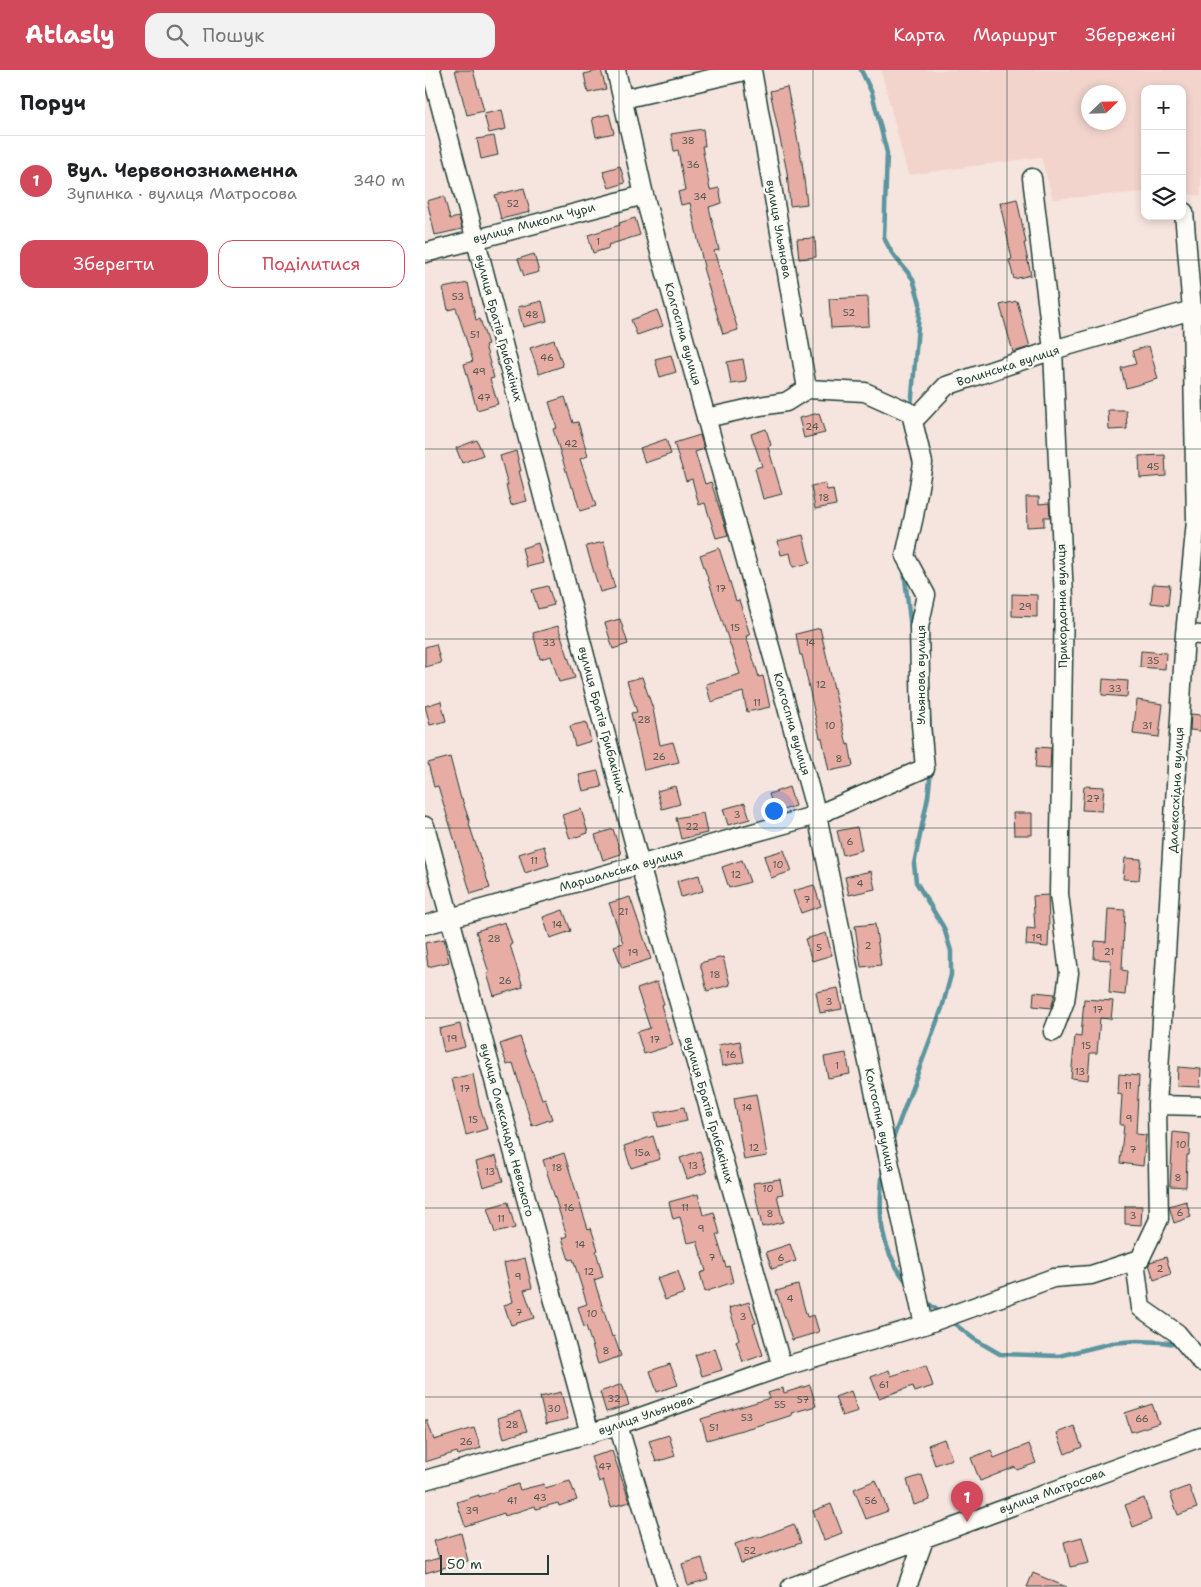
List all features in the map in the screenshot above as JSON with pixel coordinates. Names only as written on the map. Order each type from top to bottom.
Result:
[{"type":"street","name":"вулиця Братів Грибакіних","points":[[431,70],[640,865],[782,1367]]},
{"type":"street","name":"Колгоспна вулиця","points":[[617,70],[644,195],[817,815],[855,1006],[924,1325]]},
{"type":"street","points":[[623,99],[750,70]]},
{"type":"street","name":"вулиця Ульянова","points":[[750,70],[807,389]]},
{"type":"street","name":"Прикордонна вулиця","points":[[1032,178],[1053,350],[1064,599],[1059,894],[1069,973],[1065,1001],[1053,1032]]},
{"type":"street","name":"вулиця Миколи Чури","points":[[425,253],[644,195]]},
{"type":"street","name":"Далекосхідна вулиця","points":[[1135,1261],[1141,1259],[1159,1219],[1157,1105],[1193,635],[1196,521],[1192,310],[1185,220]]},
{"type":"street","name":"Волинська вулиця","points":[[911,413],[918,416],[946,386],[1053,350],[1192,310]]},
{"type":"street","points":[[706,418],[786,402],[807,389],[865,392],[911,413]]},
{"type":"street","name":"Ульянова вулиця","points":[[817,815],[925,768],[921,724],[919,627],[926,595],[905,556],[923,463],[911,413]]},
{"type":"street","name":"Маршальська вулиця","points":[[425,925],[817,815]]},
{"type":"street","name":"вулиця Олександра Невського","points":[[425,826],[590,1434]]},
{"type":"street","points":[[1157,1105],[1201,1106]]},
{"type":"street","points":[[924,1325],[1053,1278],[1091,1275],[1135,1261],[1141,1308],[1177,1332],[1201,1362]]},
{"type":"street","name":"вулиця Ульянова","points":[[425,1480],[590,1434],[782,1367],[924,1325]]},
{"type":"street","points":[[618,1425],[667,1587]]},
{"type":"street","name":"вулиця Матросова","points":[[791,1587],[1201,1437]]},
{"type":"street","points":[[907,1587],[925,1538]]},
{"type":"shaded area","points":[[881,70],[1201,70],[1201,196],[1186,194],[1186,85],[1141,85],[1141,192],[1053,199],[1041,157],[908,175]]},
{"type":"building","points":[[455,70],[473,70],[484,111],[467,115]]},
{"type":"building","points":[[601,70],[606,89],[588,93],[584,74]]},
{"type":"building","points":[[787,87],[802,162],[807,204],[790,206],[787,172],[770,91]]},
{"type":"building","points":[[502,110],[506,129],[489,133],[484,114]]},
{"type":"building","points":[[609,114],[614,133],[596,137],[592,118]]},
{"type":"building","points":[[703,129],[705,146],[702,146],[710,190],[719,188],[722,203],[709,207],[719,250],[714,251],[738,330],[723,334],[703,268],[690,203],[681,205],[678,192],[685,190],[678,150],[674,151],[671,134]]},
{"type":"building","points":[[494,136],[498,155],[481,159],[477,139]]},
{"type":"building","points":[[620,166],[625,183],[609,188],[603,171]]},
{"type":"building","points":[[524,188],[530,212],[501,219],[495,195]]},
{"type":"building","points":[[444,196],[450,219],[459,217],[462,229],[435,235],[427,201]]},
{"type":"building","points":[[1017,199],[1031,275],[1014,279],[1009,260],[1012,259],[1000,203]]},
{"type":"building","points":[[635,218],[640,235],[608,245],[609,248],[593,253],[588,235]]},
{"type":"building","points":[[815,238],[816,257],[799,259],[797,239]]},
{"type":"building","points":[[534,254],[539,272],[524,276],[518,259]]},
{"type":"building","points":[[468,283],[476,320],[480,319],[488,344],[485,345],[494,378],[490,379],[498,404],[477,410],[464,364],[473,361],[456,308],[448,310],[443,288]]},
{"type":"building","points":[[868,297],[869,326],[831,328],[829,299]]},
{"type":"building","points":[[542,301],[547,321],[523,327],[518,307]]},
{"type":"building","points":[[1017,301],[1030,347],[1013,352],[1000,305]]},
{"type":"building","points":[[657,310],[663,326],[637,335],[631,320]]},
{"type":"building","points":[[554,340],[563,366],[539,374],[530,348]]},
{"type":"building","points":[[1149,346],[1158,379],[1126,388],[1121,368],[1136,364],[1132,351]]},
{"type":"building","points":[[671,355],[676,372],[660,377],[655,359]]},
{"type":"building","points":[[743,359],[747,382],[731,384],[727,362]]},
{"type":"building","points":[[565,397],[573,423],[578,422],[588,456],[580,459],[596,506],[580,511],[553,429],[557,428],[549,402]]},
{"type":"building","points":[[1108,410],[1126,410],[1127,429],[1109,430]]},
{"type":"building","points":[[819,413],[825,433],[804,438],[799,418]]},
{"type":"building","points":[[766,429],[771,445],[768,447],[782,494],[763,499],[755,468],[762,466],[751,434]]},
{"type":"building","points":[[700,435],[704,449],[695,452],[705,484],[711,482],[728,535],[716,538],[705,503],[699,505],[692,479],[686,481],[674,443]]},
{"type":"building","points":[[666,439],[671,454],[645,463],[640,448]]},
{"type":"building","points":[[477,440],[483,455],[462,463],[456,448]]},
{"type":"building","points":[[516,451],[527,501],[511,505],[500,456]]},
{"type":"building","points":[[1165,455],[1166,476],[1140,478],[1139,456]]},
{"type":"building","points":[[825,483],[827,490],[833,489],[836,505],[815,509],[811,486]]},
{"type":"building","points":[[1026,497],[1039,497],[1039,504],[1049,503],[1050,517],[1044,517],[1044,526],[1027,527]]},
{"type":"building","points":[[803,535],[810,563],[793,567],[790,553],[781,555],[778,541]]},
{"type":"building","points":[[604,542],[615,588],[600,592],[586,546]]},
{"type":"building","points":[[538,543],[543,563],[527,567],[522,548]]},
{"type":"building","points":[[719,548],[736,601],[739,600],[750,635],[746,636],[759,677],[763,676],[770,707],[747,712],[743,692],[711,702],[706,684],[740,674],[700,555]]},
{"type":"building","points":[[1153,584],[1170,585],[1168,605],[1151,603]]},
{"type":"building","points":[[548,586],[554,605],[538,609],[532,590]]},
{"type":"building","points":[[1012,594],[1037,595],[1037,617],[1012,616]]},
{"type":"building","points":[[620,619],[628,644],[613,649],[605,623]]},
{"type":"building","points":[[558,626],[575,678],[559,682],[551,656],[540,659],[533,633]]},
{"type":"building","points":[[820,628],[853,766],[829,771],[796,634]]},
{"type":"building","points":[[436,644],[441,663],[425,667],[425,647]]},
{"type":"building","points":[[1141,651],[1166,653],[1165,669],[1140,667]]},
{"type":"building","points":[[642,677],[653,709],[660,745],[673,742],[679,762],[644,770],[631,713],[637,712],[627,681]]},
{"type":"building","points":[[1103,679],[1128,681],[1127,697],[1102,695]]},
{"type":"building","points":[[1137,700],[1163,704],[1159,737],[1133,734]]},
{"type":"building","points":[[441,701],[446,721],[430,725],[425,706]]},
{"type":"building","points":[[1191,714],[1201,715],[1201,731],[1190,730]]},
{"type":"building","points":[[586,722],[591,741],[575,746],[570,726]]},
{"type":"building","points":[[1037,747],[1051,748],[1050,769],[1035,768]]},
{"type":"building","points":[[450,757],[461,799],[490,888],[471,894],[438,786],[434,787],[428,763]]},
{"type":"building","points":[[598,771],[602,787],[583,791],[579,775]]},
{"type":"building","points":[[675,786],[680,804],[662,809],[657,791]]},
{"type":"building","points":[[1084,786],[1104,787],[1102,811],[1082,810]]},
{"type":"building","points":[[789,787],[795,806],[775,813],[769,794]]},
{"type":"building","points":[[745,803],[750,819],[728,825],[723,809]]},
{"type":"building","points":[[581,809],[588,833],[570,839],[562,815]]},
{"type":"building","points":[[703,813],[707,833],[681,839],[676,818]]},
{"type":"building","points":[[1013,813],[1032,813],[1032,835],[1014,835]]},
{"type":"building","points":[[857,827],[862,850],[843,855],[837,831]]},
{"type":"building","points":[[613,829],[621,854],[603,860],[595,835]]},
{"type":"building","points":[[544,846],[549,865],[525,873],[519,854]]},
{"type":"building","points":[[784,850],[792,871],[771,878],[764,856]]},
{"type":"building","points":[[1125,858],[1141,859],[1139,880],[1123,879]]},
{"type":"building","points":[[742,860],[750,882],[729,888],[722,867]]},
{"type":"building","points":[[871,871],[875,889],[849,895],[845,877]]},
{"type":"building","points":[[699,875],[703,891],[681,897],[677,881]]},
{"type":"building","points":[[814,885],[821,906],[801,913],[793,891]]},
{"type":"building","points":[[1048,895],[1048,947],[1026,945],[1027,928],[1035,929],[1033,896]]},
{"type":"building","points":[[630,897],[651,959],[622,968],[614,946],[623,943],[609,903]]},
{"type":"building","points":[[1108,909],[1125,910],[1122,970],[1127,971],[1125,995],[1109,993],[1111,960],[1094,959],[1095,941],[1106,942]]},
{"type":"building","points":[[563,910],[571,931],[550,938],[543,917]]},
{"type":"building","points":[[505,922],[523,987],[494,996],[476,931]]},
{"type":"building","points":[[875,924],[881,965],[861,967],[855,926]]},
{"type":"building","points":[[826,933],[832,955],[812,961],[805,939]]},
{"type":"building","points":[[444,939],[449,962],[428,967],[425,943]]},
{"type":"building","points":[[723,957],[730,985],[707,991],[700,963]]},
{"type":"building","points":[[657,982],[664,1004],[661,1005],[673,1045],[644,1054],[637,1032],[650,1028],[637,989]]},
{"type":"building","points":[[838,988],[842,1009],[820,1013],[816,992]]},
{"type":"building","points":[[1034,992],[1055,994],[1051,1008],[1033,1006]]},
{"type":"building","points":[[1084,999],[1113,1001],[1111,1019],[1100,1018],[1097,1053],[1090,1053],[1088,1080],[1071,1078],[1075,1036],[1081,1037]]},
{"type":"building","points":[[460,1024],[465,1047],[444,1052],[439,1029]]},
{"type":"building","points":[[520,1037],[542,1099],[545,1098],[552,1119],[532,1126],[513,1063],[507,1065],[500,1044]]},
{"type":"building","points":[[740,1041],[744,1062],[722,1066],[718,1045]]},
{"type":"building","points":[[846,1053],[850,1074],[828,1078],[824,1057]]},
{"type":"building","points":[[1178,1067],[1201,1069],[1200,1087],[1177,1086]]},
{"type":"building","points":[[473,1074],[479,1104],[487,1129],[466,1135],[452,1079]]},
{"type":"building","points":[[1119,1074],[1139,1076],[1136,1134],[1146,1135],[1143,1166],[1120,1163],[1124,1125],[1120,1125],[1122,1095],[1118,1094]]},
{"type":"building","points":[[756,1094],[767,1156],[744,1160],[734,1098]]},
{"type":"building","points":[[684,1107],[687,1121],[658,1127],[655,1113]]},
{"type":"building","points":[[1173,1132],[1190,1134],[1186,1187],[1170,1186]]},
{"type":"building","points":[[653,1136],[660,1159],[631,1168],[624,1146]]},
{"type":"building","points":[[700,1151],[707,1172],[687,1179],[680,1158]]},
{"type":"building","points":[[564,1153],[588,1229],[591,1228],[598,1250],[596,1251],[603,1277],[594,1280],[612,1337],[614,1336],[621,1356],[598,1364],[578,1307],[587,1304],[573,1259],[569,1260],[562,1238],[567,1236],[543,1160]]},
{"type":"building","points":[[496,1156],[503,1181],[483,1187],[476,1162]]},
{"type":"building","points":[[780,1179],[783,1194],[777,1195],[783,1222],[762,1227],[753,1183]]},
{"type":"building","points":[[698,1194],[703,1215],[714,1212],[720,1234],[716,1235],[726,1267],[729,1266],[733,1282],[705,1292],[700,1273],[706,1271],[697,1241],[687,1243],[680,1217],[673,1219],[669,1202]]},
{"type":"building","points":[[1186,1201],[1191,1217],[1174,1223],[1169,1206]]},
{"type":"building","points":[[508,1202],[515,1228],[495,1233],[487,1208]]},
{"type":"building","points":[[1125,1206],[1142,1206],[1141,1225],[1125,1224]]},
{"type":"building","points":[[790,1244],[796,1261],[772,1269],[766,1252]]},
{"type":"building","points":[[1166,1257],[1171,1274],[1154,1280],[1150,1262]]},
{"type":"building","points":[[525,1258],[532,1288],[524,1290],[534,1318],[511,1325],[504,1305],[513,1302],[504,1263]]},
{"type":"building","points":[[678,1271],[685,1293],[665,1300],[657,1278]]},
{"type":"building","points":[[798,1285],[807,1317],[814,1315],[819,1332],[792,1340],[776,1291]]},
{"type":"building","points":[[749,1302],[756,1323],[753,1324],[763,1355],[743,1362],[736,1341],[739,1339],[729,1308]]},
{"type":"building","points":[[715,1348],[722,1370],[702,1376],[695,1355]]},
{"type":"building","points":[[670,1364],[678,1385],[657,1392],[650,1371]]},
{"type":"building","points":[[926,1365],[933,1386],[915,1392],[913,1386],[879,1398],[871,1377],[889,1370],[891,1376]]},
{"type":"building","points":[[622,1384],[629,1405],[606,1412],[600,1392]]},
{"type":"building","points":[[810,1385],[816,1406],[791,1413],[792,1415],[777,1420],[707,1440],[701,1419],[770,1398],[768,1393],[783,1388],[784,1393]]},
{"type":"building","points":[[851,1391],[858,1411],[842,1416],[835,1397]]},
{"type":"building","points":[[561,1392],[568,1419],[546,1424],[540,1397]]},
{"type":"building","points":[[1152,1404],[1159,1423],[1131,1432],[1125,1413]]},
{"type":"building","points":[[520,1411],[527,1431],[504,1438],[498,1418]]},
{"type":"building","points":[[425,1420],[427,1420],[434,1440],[474,1428],[481,1448],[458,1455],[457,1452],[425,1462]]},
{"type":"building","points":[[1074,1426],[1082,1447],[1065,1454],[1057,1433]]},
{"type":"building","points":[[669,1435],[675,1456],[656,1462],[649,1441]]},
{"type":"building","points":[[944,1439],[952,1459],[935,1465],[928,1445]]},
{"type":"building","points":[[1029,1444],[1036,1463],[1017,1470],[1015,1467],[980,1481],[971,1458],[991,1450],[994,1458]]},
{"type":"building","points":[[612,1451],[630,1502],[611,1507],[603,1480],[599,1482],[591,1457]]},
{"type":"building","points":[[922,1475],[930,1500],[914,1505],[907,1480]]},
{"type":"building","points":[[876,1480],[888,1511],[866,1519],[854,1489]]},
{"type":"building","points":[[570,1481],[577,1500],[559,1506],[558,1503],[536,1509],[535,1506],[505,1516],[504,1513],[465,1526],[457,1502],[518,1484],[520,1490],[544,1484],[545,1488]]},
{"type":"building","points":[[1189,1486],[1197,1508],[1178,1515],[1170,1493]]},
{"type":"building","points":[[1144,1498],[1151,1520],[1133,1527],[1125,1505]]},
{"type":"building","points":[[831,1504],[842,1533],[824,1540],[813,1511]]},
{"type":"building","points":[[794,1524],[801,1543],[741,1563],[735,1544],[758,1536],[758,1538]]},
{"type":"building","points":[[461,1533],[468,1561],[425,1573],[425,1562],[439,1558],[434,1541]]},
{"type":"building","points":[[1082,1537],[1089,1563],[1070,1567],[1064,1542]]},
{"type":"building","points":[[702,1558],[708,1579],[688,1585],[682,1564]]},
{"type":"building","points":[[1033,1573],[1066,1587],[1027,1587]]},
{"type":"waterway","points":[[861,70],[872,93],[887,153],[884,238],[892,253],[913,279],[920,303],[911,408]]},
{"type":"waterway","points":[[904,570],[911,629]]},
{"type":"waterway","points":[[929,715],[931,745]]},
{"type":"waterway","points":[[891,1144],[942,1008],[951,975],[951,951],[944,928],[916,882],[914,864],[928,797],[931,770]]},
{"type":"waterway","points":[[883,1168],[882,1230],[891,1257],[909,1285]]},
{"type":"waterway","points":[[925,1301],[941,1313]]},
{"type":"waterway","points":[[951,1321],[974,1339],[1000,1354],[1059,1356],[1112,1343],[1137,1341],[1181,1345]]},
{"type":"place","name":"Вул. Червонознаменна","points":[[967,1522]]}]
